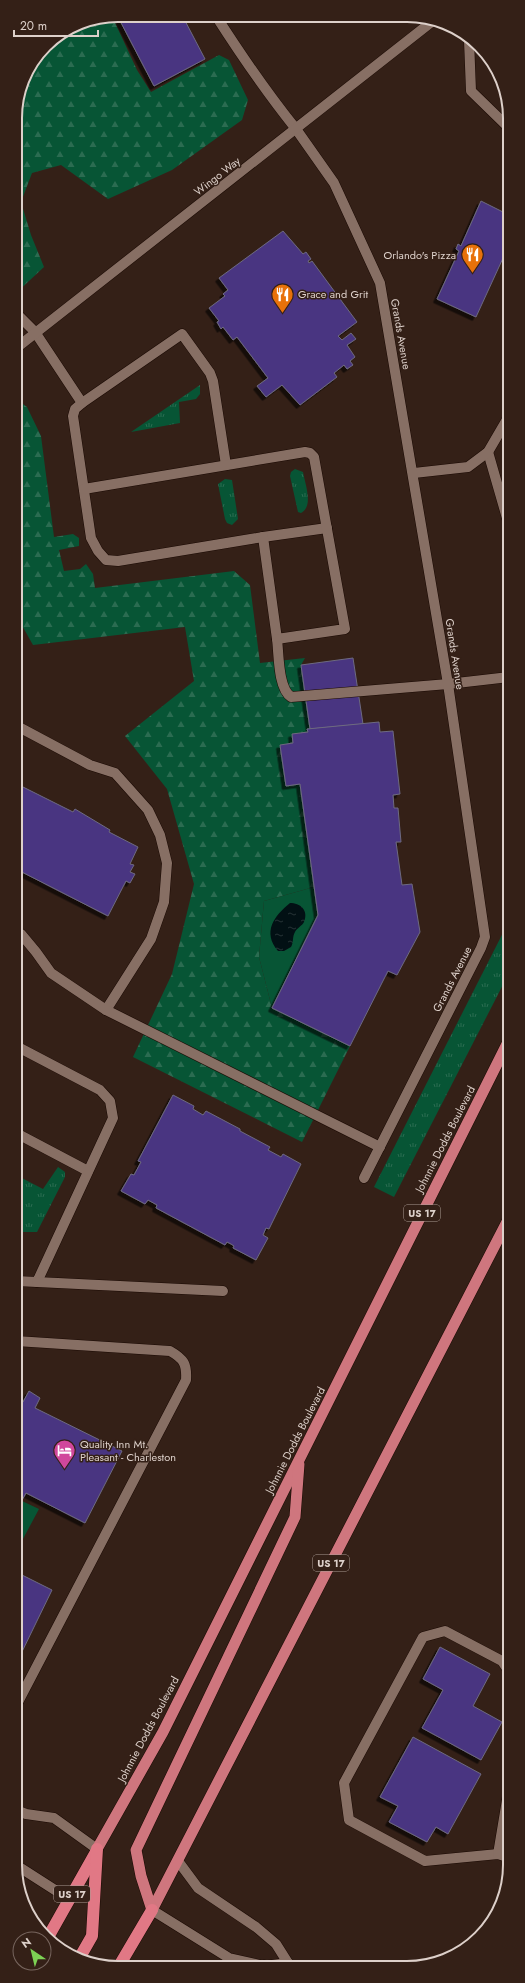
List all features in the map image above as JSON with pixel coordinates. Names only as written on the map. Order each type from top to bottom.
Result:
[{"type":"highway","name":"Johnnie Dodds Boulevard","points":[[98,1849],[163,1732],[503,1054]]},
{"type":"highway","name":"US 17","points":[[122,1961],[152,1910],[178,1861],[503,1230]]},
{"type":"highway","points":[[152,1910],[141,1876],[136,1850],[295,1516],[300,1458]]},
{"type":"highway","points":[[82,1954],[92,1936],[98,1849]]},
{"type":"highway","name":"US 17","points":[[51,1931],[98,1849]]},
{"type":"street","name":"Grands Avenue","points":[[220,22],[257,78],[334,183],[380,283],[414,473],[448,684],[485,936],[481,948],[364,1178]]},
{"type":"street","name":"Wingo Way","points":[[22,343],[296,130],[428,25]]},
{"type":"street","points":[[469,45],[471,91],[503,122]]},
{"type":"street","points":[[22,319],[36,332],[82,403]]},
{"type":"street","points":[[226,465],[213,381],[210,373],[182,334],[75,409],[73,416],[91,538],[106,560],[118,561],[263,536],[327,528]]},
{"type":"street","points":[[414,473],[468,467],[488,452],[503,426]]},
{"type":"street","points":[[84,489],[305,452],[314,456],[345,629],[277,639]]},
{"type":"street","points":[[488,452],[503,504]]},
{"type":"street","points":[[263,536],[283,687],[287,694],[291,697],[448,684],[503,678]]},
{"type":"street","points":[[22,728],[90,764],[116,773],[148,810],[160,835],[167,863],[164,902],[151,939],[106,1010]]},
{"type":"street","points":[[22,935],[51,973],[106,1010],[380,1147]]},
{"type":"street","points":[[22,1049],[100,1090],[110,1101],[113,1118],[37,1282]]},
{"type":"street","points":[[22,1136],[88,1171]]},
{"type":"street","points":[[22,1281],[223,1290]]},
{"type":"street","points":[[22,1341],[170,1351],[179,1356],[187,1367],[186,1380],[22,1686]]},
{"type":"street","points":[[503,1662],[446,1631],[423,1637],[344,1783],[349,1820],[425,1861],[498,1854],[503,1856]]},
{"type":"street","points":[[22,1812],[54,1818],[98,1849]]},
{"type":"street","points":[[498,1854],[503,1824]]},
{"type":"street","points":[[178,1861],[198,1888],[256,1927],[276,1944],[288,1961]]},
{"type":"street","points":[[22,1869],[69,1899]]},
{"type":"street","points":[[152,1910],[229,1958],[242,1961]]},
{"type":"green space","points":[[115,22],[137,70],[151,92],[219,55],[229,60],[248,100],[242,120],[172,170],[108,199],[61,165],[32,173],[22,199],[22,112],[25,93],[29,81],[35,70],[50,50],[65,38],[87,27]]},
{"type":"green space","points":[[22,205],[31,235],[44,267],[22,287]]},
{"type":"green space","points":[[200,385],[200,394],[196,399],[179,402],[180,423],[131,432]]},
{"type":"green space","points":[[22,403],[27,407],[41,436],[54,537],[73,534],[79,538],[79,546],[59,550],[64,571],[80,569],[86,564],[93,574],[95,588],[234,571],[250,585],[260,663],[305,658],[301,665],[310,729],[308,732],[292,734],[293,743],[280,745],[286,785],[300,784],[314,887],[264,901],[259,957],[272,1008],[350,1046],[302,1142],[133,1057],[172,974],[194,884],[167,789],[125,736],[194,681],[185,627],[33,645],[22,625]]},
{"type":"green space","points":[[295,469],[303,472],[308,494],[307,505],[305,510],[301,513],[298,512],[290,476],[291,472]]},
{"type":"green space","points":[[225,479],[232,480],[238,519],[232,525],[227,523],[225,519],[218,484]]},
{"type":"green space","points":[[314,887],[318,915],[272,1008],[259,957],[264,901]]},
{"type":"green space","points":[[503,933],[503,985],[394,1197],[374,1187]]},
{"type":"green space","points":[[58,1167],[65,1172],[65,1177],[37,1232],[22,1232],[22,1178],[43,1189]]},
{"type":"green space","points":[[22,1501],[39,1509],[22,1541]]},
{"type":"water","points":[[290,903],[297,904],[303,908],[305,914],[304,922],[295,932],[291,947],[284,951],[278,951],[273,944],[271,937],[272,925],[279,913]]},
{"type":"building","points":[[121,22],[186,22],[205,59],[154,86]]},
{"type":"building","name":"Orlando's Pizza","points":[[481,201],[503,212],[503,258],[476,317],[437,299],[459,251],[456,249],[458,244],[461,246]]},
{"type":"building","name":"Grace and Grit","points":[[283,231],[303,254],[306,252],[311,259],[308,261],[309,263],[312,261],[357,322],[338,336],[342,340],[351,333],[356,339],[347,345],[355,357],[350,361],[353,365],[347,369],[344,365],[334,373],[337,377],[300,405],[282,385],[266,397],[257,386],[268,378],[237,337],[233,340],[223,327],[221,329],[217,322],[219,321],[209,308],[225,296],[223,294],[228,290],[219,278]]},
{"type":"building","points":[[353,658],[363,724],[310,729],[301,665]]},
{"type":"building","points":[[379,722],[380,732],[393,731],[400,794],[393,795],[394,808],[398,808],[401,842],[396,842],[402,885],[412,884],[420,932],[397,975],[388,971],[350,1046],[272,1008],[318,915],[300,784],[286,786],[280,745],[293,743],[292,734],[308,732],[307,729]]},
{"type":"building","points":[[22,786],[73,812],[75,809],[110,830],[109,832],[138,847],[130,864],[134,865],[130,872],[135,874],[130,883],[126,881],[108,916],[22,872]]},
{"type":"building","points":[[173,1095],[194,1106],[193,1109],[203,1115],[206,1111],[270,1147],[268,1150],[281,1157],[283,1154],[301,1164],[269,1229],[266,1228],[263,1235],[268,1238],[256,1260],[233,1248],[234,1246],[231,1244],[227,1242],[225,1245],[156,1208],[157,1205],[148,1200],[145,1204],[121,1191],[131,1174],[134,1175],[141,1162],[138,1161]]},
{"type":"building","name":"Quality Inn Mt. Pleasant - Charleston","points":[[29,1391],[40,1398],[35,1408],[122,1451],[85,1523],[26,1493],[22,1500],[23,1402]]},
{"type":"building","points":[[22,1575],[52,1590],[22,1652]]},
{"type":"building","points":[[440,1647],[490,1674],[473,1706],[502,1722],[481,1760],[422,1728],[443,1690],[423,1679]]},
{"type":"building","points":[[413,1737],[481,1774],[448,1834],[436,1827],[427,1842],[389,1822],[398,1806],[380,1797]]},
{"type":"place","name":"Orlando's Pizza","points":[[472,274]]},
{"type":"place","name":"Grace and Grit","points":[[282,314]]},
{"type":"place","name":"Quality Inn Mt. Pleasant - Charleston","points":[[64,1470]]}]
